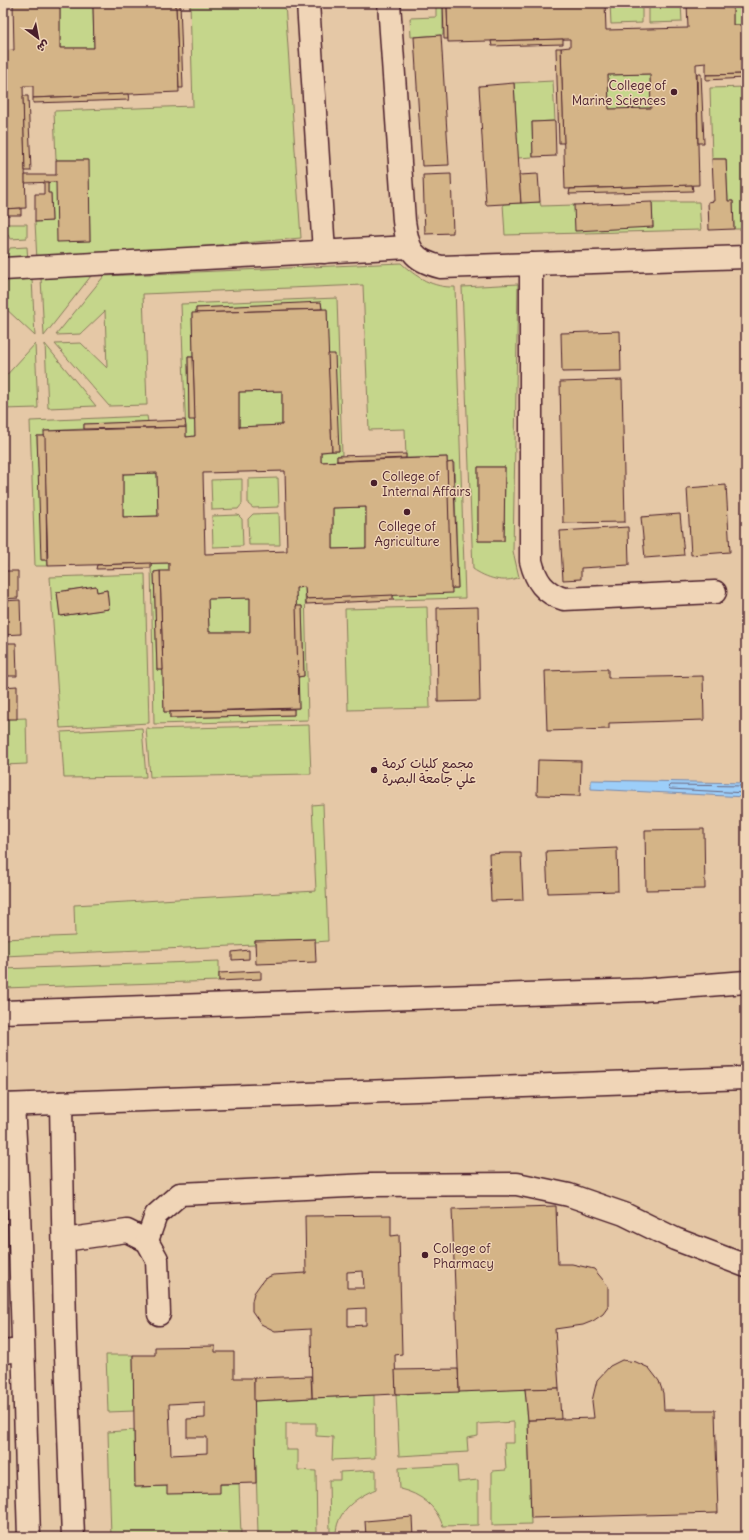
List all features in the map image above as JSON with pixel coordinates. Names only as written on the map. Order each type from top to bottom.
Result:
[{"type":"street","points":[[308,3],[324,252]]},
{"type":"street","points":[[389,3],[404,222],[410,247],[419,260],[441,267],[746,257]]},
{"type":"street","points":[[3,269],[410,247]]},
{"type":"street","points":[[531,264],[531,561],[534,573],[539,583],[547,592],[564,599],[715,592]]},
{"type":"street","points":[[3,1012],[643,990],[746,982]]},
{"type":"street","points":[[29,1537],[13,1351],[20,1214],[8,1105],[746,1078]]},
{"type":"street","points":[[61,1103],[65,1330],[73,1537]]},
{"type":"street","points":[[147,1241],[156,1215],[180,1194],[369,1185],[517,1184],[569,1195],[624,1214],[675,1240],[746,1266]]},
{"type":"street","points":[[64,1240],[127,1231],[147,1241],[157,1259],[159,1314]]},
{"type":"shaded area","name":"مجمع كليات كرمة علي جامعة البصرة","points":[[3,3],[746,3],[746,1537],[3,1537]]},
{"type":"green space","points":[[190,3],[285,3],[301,238],[37,261],[35,222],[52,221],[51,194],[48,193],[48,182],[56,182],[90,241],[88,160],[56,160],[54,111],[193,106]]},
{"type":"green space","points":[[436,3],[443,3],[443,35],[411,37],[410,18],[436,17]]},
{"type":"green space","points":[[610,3],[642,3],[642,23],[611,24]]},
{"type":"green space","points":[[649,3],[681,3],[682,22],[649,23]]},
{"type":"green space","points":[[733,3],[746,3],[746,25],[733,25]]},
{"type":"green space","points":[[60,7],[93,7],[94,48],[60,48]]},
{"type":"green space","points":[[650,74],[651,108],[609,109],[608,75]]},
{"type":"green space","points":[[553,81],[555,121],[532,122],[533,157],[518,158],[514,83]]},
{"type":"green space","points":[[746,87],[746,229],[734,229],[733,201],[728,201],[726,159],[712,159],[710,88]]},
{"type":"green space","points":[[540,202],[541,206],[574,205],[653,227],[652,202],[699,202],[701,230],[505,235],[503,204]]},
{"type":"green space","points":[[3,224],[27,224],[27,238],[10,239]]},
{"type":"green space","points":[[27,247],[28,262],[4,263],[10,248]]},
{"type":"green space","points":[[401,263],[425,281],[439,286],[455,287],[465,598],[393,600],[393,595],[458,588],[454,463],[447,463],[447,457],[406,458],[405,429],[369,430],[363,285],[143,294],[147,405],[109,406],[55,344],[81,343],[107,368],[105,311],[81,334],[56,335],[104,276]]},
{"type":"green space","points":[[91,276],[44,336],[41,278]]},
{"type":"green space","points":[[32,279],[35,336],[3,306],[3,280]]},
{"type":"green space","points":[[518,284],[513,551],[519,577],[507,580],[495,579],[473,569],[462,287]],"holes":[[[478,467],[505,467],[504,541],[478,541]]]},
{"type":"green space","points":[[337,298],[342,455],[337,456],[337,461],[321,462],[321,452],[339,451],[328,354],[327,310],[322,309],[321,303],[196,308],[196,313],[192,314],[193,357],[188,357],[189,419],[195,420],[195,436],[186,437],[181,304]]},
{"type":"green space","points":[[35,344],[38,408],[3,409],[3,379]]},
{"type":"green space","points":[[45,344],[96,406],[48,408]]},
{"type":"green space","points":[[282,391],[282,425],[239,427],[239,392]]},
{"type":"green space","points":[[147,416],[148,422],[84,424],[84,429],[45,431],[45,436],[37,436],[42,560],[47,560],[48,566],[35,566],[30,421]]},
{"type":"green space","points":[[157,473],[158,516],[123,517],[123,474]]},
{"type":"green space","points":[[278,478],[279,507],[253,508],[248,504],[248,479]]},
{"type":"green space","points":[[242,479],[242,504],[238,509],[212,510],[211,480]]},
{"type":"green space","points":[[366,507],[366,548],[333,549],[333,508]]},
{"type":"green space","points":[[279,513],[280,545],[249,545],[248,519],[253,514]]},
{"type":"green space","points":[[238,515],[242,519],[243,546],[213,547],[212,516]]},
{"type":"green space","points":[[151,563],[169,563],[169,571],[154,572],[157,670],[163,670],[164,712],[170,712],[170,718],[294,715],[294,709],[299,708],[298,677],[304,676],[302,606],[296,606],[296,588],[305,587],[308,720],[154,724]]},
{"type":"green space","points":[[145,574],[149,723],[60,728],[50,577]],"holes":[[[96,586],[97,592],[107,590],[109,609],[60,616],[57,592]]]},
{"type":"green space","points":[[250,598],[250,632],[209,632],[208,599]]},
{"type":"green space","points":[[427,607],[430,708],[348,710],[345,609]]},
{"type":"green space","points":[[26,718],[27,764],[3,765],[3,719]]},
{"type":"green space","points":[[309,725],[311,774],[150,777],[146,728]]},
{"type":"green space","points":[[142,728],[146,777],[64,778],[61,732]]},
{"type":"green space","points":[[323,804],[328,941],[315,942],[315,939],[255,941],[255,945],[3,956],[3,939],[75,936],[74,905],[316,891],[312,805]]},
{"type":"green space","points":[[219,961],[219,981],[3,988],[3,969]]},
{"type":"green space","points":[[106,1355],[133,1355],[134,1411],[108,1412]]},
{"type":"green space","points":[[525,1389],[528,1420],[531,1524],[492,1525],[492,1471],[506,1470],[504,1443],[514,1443],[514,1422],[478,1424],[478,1436],[467,1438],[468,1452],[399,1456],[396,1394]]},
{"type":"green space","points":[[374,1395],[375,1458],[332,1460],[333,1437],[316,1436],[316,1423],[286,1423],[286,1450],[298,1450],[298,1470],[316,1471],[317,1533],[258,1534],[254,1401]]},
{"type":"green space","points":[[134,1430],[135,1487],[239,1484],[241,1534],[111,1537],[108,1432]]},
{"type":"green space","points":[[457,1465],[458,1482],[478,1480],[478,1525],[443,1526],[436,1512],[427,1502],[415,1494],[400,1489],[399,1468]]},
{"type":"green space","points":[[376,1470],[376,1489],[362,1496],[350,1505],[340,1517],[336,1532],[330,1533],[329,1480],[340,1480],[340,1472]]},
{"type":"water","points":[[591,780],[746,783],[746,797],[591,789]]},
{"type":"building","points":[[13,3],[176,3],[179,92],[33,98],[33,86],[23,86],[26,208],[3,209],[3,51],[14,50]],"holes":[[[60,7],[93,7],[94,48],[60,48]]]},
{"type":"building","points":[[176,3],[180,3],[183,88],[179,88]]},
{"type":"building","points":[[443,3],[447,3],[448,39],[444,39]]},
{"type":"building","name":"College of Marine Sciences","points":[[447,3],[605,3],[606,30],[688,28],[687,3],[733,3],[733,25],[746,25],[746,74],[706,75],[706,63],[696,64],[699,185],[565,189],[561,48],[570,47],[570,39],[448,42]],"holes":[[[650,74],[651,108],[609,109],[608,75]]]},
{"type":"building","points":[[441,35],[449,165],[422,166],[414,37]]},
{"type":"building","points":[[563,39],[563,44],[492,46],[491,41]]},
{"type":"building","points":[[556,48],[561,48],[564,143],[559,143]]},
{"type":"building","points":[[697,74],[701,74],[704,143],[698,143]]},
{"type":"building","points":[[746,74],[746,78],[706,80],[706,75]]},
{"type":"building","points":[[514,83],[521,203],[486,205],[479,86]]},
{"type":"building","points":[[128,94],[129,100],[33,103],[33,98]]},
{"type":"building","points":[[23,96],[28,96],[31,171],[25,171]]},
{"type":"building","points":[[555,121],[556,156],[533,157],[532,122]]},
{"type":"building","points":[[712,159],[726,159],[728,201],[733,201],[734,229],[709,230],[708,202],[714,201]]},
{"type":"building","points":[[56,160],[89,160],[90,241],[57,242],[56,182],[25,183],[25,175],[56,175]]},
{"type":"building","points":[[451,174],[453,233],[425,234],[423,175]]},
{"type":"building","points":[[538,174],[540,202],[521,203],[519,175]]},
{"type":"building","points":[[44,182],[48,182],[48,193],[51,193],[52,221],[35,222],[35,194],[44,194]]},
{"type":"building","points":[[692,185],[693,191],[569,194],[570,189]]},
{"type":"building","points":[[652,202],[653,227],[575,231],[574,205]]},
{"type":"building","points":[[21,208],[21,215],[3,215],[3,209]]},
{"type":"building","points":[[321,302],[322,309],[196,313],[196,308]]},
{"type":"building","name":"College of Agriculture","points":[[327,309],[332,451],[321,452],[321,462],[447,457],[452,593],[306,599],[305,587],[296,588],[299,708],[164,712],[160,571],[169,571],[169,563],[48,566],[44,431],[186,427],[186,437],[195,436],[192,313]],"holes":[[[282,391],[282,425],[239,427],[239,392]],[[285,471],[287,551],[205,554],[203,473]],[[157,473],[158,516],[123,517],[123,474]],[[366,507],[366,548],[333,549],[333,508]],[[250,598],[250,632],[209,632],[208,599]]]},
{"type":"building","points":[[620,331],[621,371],[562,372],[561,333]]},
{"type":"building","points":[[328,354],[335,354],[339,451],[332,451]]},
{"type":"building","points":[[188,357],[193,357],[195,420],[189,420]]},
{"type":"building","points":[[622,380],[625,522],[563,523],[560,382]]},
{"type":"building","points":[[185,420],[186,427],[84,429],[84,424]]},
{"type":"building","points":[[37,436],[45,436],[47,560],[41,560]]},
{"type":"building","points":[[406,454],[406,458],[337,461],[337,456]]},
{"type":"building","points":[[453,462],[458,588],[451,588],[447,463]]},
{"type":"building","points":[[478,467],[505,467],[504,541],[478,541]]},
{"type":"building","points":[[726,485],[730,552],[691,555],[687,488]]},
{"type":"building","points":[[680,514],[684,555],[645,558],[641,517]]},
{"type":"building","points":[[3,516],[6,516],[7,548],[3,548]]},
{"type":"building","points":[[628,527],[629,565],[581,568],[581,579],[563,580],[560,531]]},
{"type":"building","points":[[5,552],[6,567],[3,567],[3,553]]},
{"type":"building","points":[[151,563],[151,568],[96,569],[97,565]]},
{"type":"building","points":[[3,571],[18,571],[18,598],[3,599]]},
{"type":"building","points":[[160,571],[163,670],[157,670],[154,572]]},
{"type":"building","points":[[96,586],[97,592],[107,590],[109,609],[60,616],[57,592]]},
{"type":"building","points":[[393,595],[393,600],[306,604],[306,599]]},
{"type":"building","points":[[20,600],[21,634],[3,635],[3,601]]},
{"type":"building","points":[[296,606],[302,606],[304,676],[298,677]]},
{"type":"building","points":[[478,607],[480,701],[438,702],[437,608]]},
{"type":"building","points":[[3,643],[16,643],[17,676],[3,676]]},
{"type":"building","points":[[608,669],[608,678],[703,676],[704,720],[609,723],[609,729],[547,731],[545,671]]},
{"type":"building","points":[[17,686],[17,719],[3,719],[3,687]]},
{"type":"building","points":[[294,709],[294,715],[170,718],[170,712]]},
{"type":"building","points":[[538,760],[581,761],[580,796],[537,795]]},
{"type":"building","points":[[704,829],[705,889],[646,890],[645,830]]},
{"type":"building","points":[[617,848],[618,891],[548,893],[546,851]]},
{"type":"building","points":[[521,853],[523,900],[491,901],[489,854]]},
{"type":"building","points":[[315,939],[316,962],[256,964],[255,941]]},
{"type":"building","points":[[249,950],[249,959],[232,960],[232,952]]},
{"type":"building","points":[[261,971],[261,979],[219,981],[219,973]]},
{"type":"building","points":[[556,1206],[558,1264],[572,1264],[594,1269],[608,1286],[608,1307],[603,1314],[593,1321],[583,1325],[555,1329],[559,1388],[459,1392],[452,1209]]},
{"type":"building","points":[[391,1215],[391,1236],[399,1235],[402,1354],[395,1355],[396,1394],[312,1398],[311,1329],[275,1331],[261,1324],[252,1311],[254,1293],[264,1279],[273,1275],[306,1273],[305,1216]],"holes":[[[363,1271],[364,1288],[347,1288],[347,1272]],[[366,1308],[366,1325],[348,1326],[348,1309]]]},
{"type":"building","points":[[215,1346],[215,1352],[234,1352],[234,1378],[254,1378],[256,1483],[220,1484],[220,1493],[167,1494],[167,1486],[135,1487],[133,1355],[155,1355],[155,1347]],"holes":[[[205,1402],[205,1418],[187,1419],[187,1437],[207,1437],[207,1453],[171,1455],[169,1404]]]},
{"type":"building","points":[[622,1360],[636,1362],[649,1368],[659,1381],[663,1393],[664,1410],[715,1410],[718,1513],[531,1518],[528,1420],[594,1418],[592,1401],[597,1380],[610,1366]]},
{"type":"building","points":[[458,1369],[459,1392],[396,1394],[395,1370]]},
{"type":"building","points":[[311,1376],[312,1398],[254,1401],[254,1378]]},
{"type":"building","points":[[559,1388],[561,1419],[528,1420],[525,1389]]},
{"type":"building","points":[[412,1517],[413,1537],[366,1537],[365,1521]]},
{"type":"place","name":"College of Marine Sciences","points":[[674,92]]},
{"type":"place","name":"College of Internal Affairs","points":[[374,483]]},
{"type":"place","name":"College of Agriculture","points":[[407,512]]},
{"type":"place","name":"مجمع كليات كرمة علي جامعة البصرة","points":[[374,770]]},
{"type":"place","name":"College of Pharmacy","points":[[425,1255]]}]
